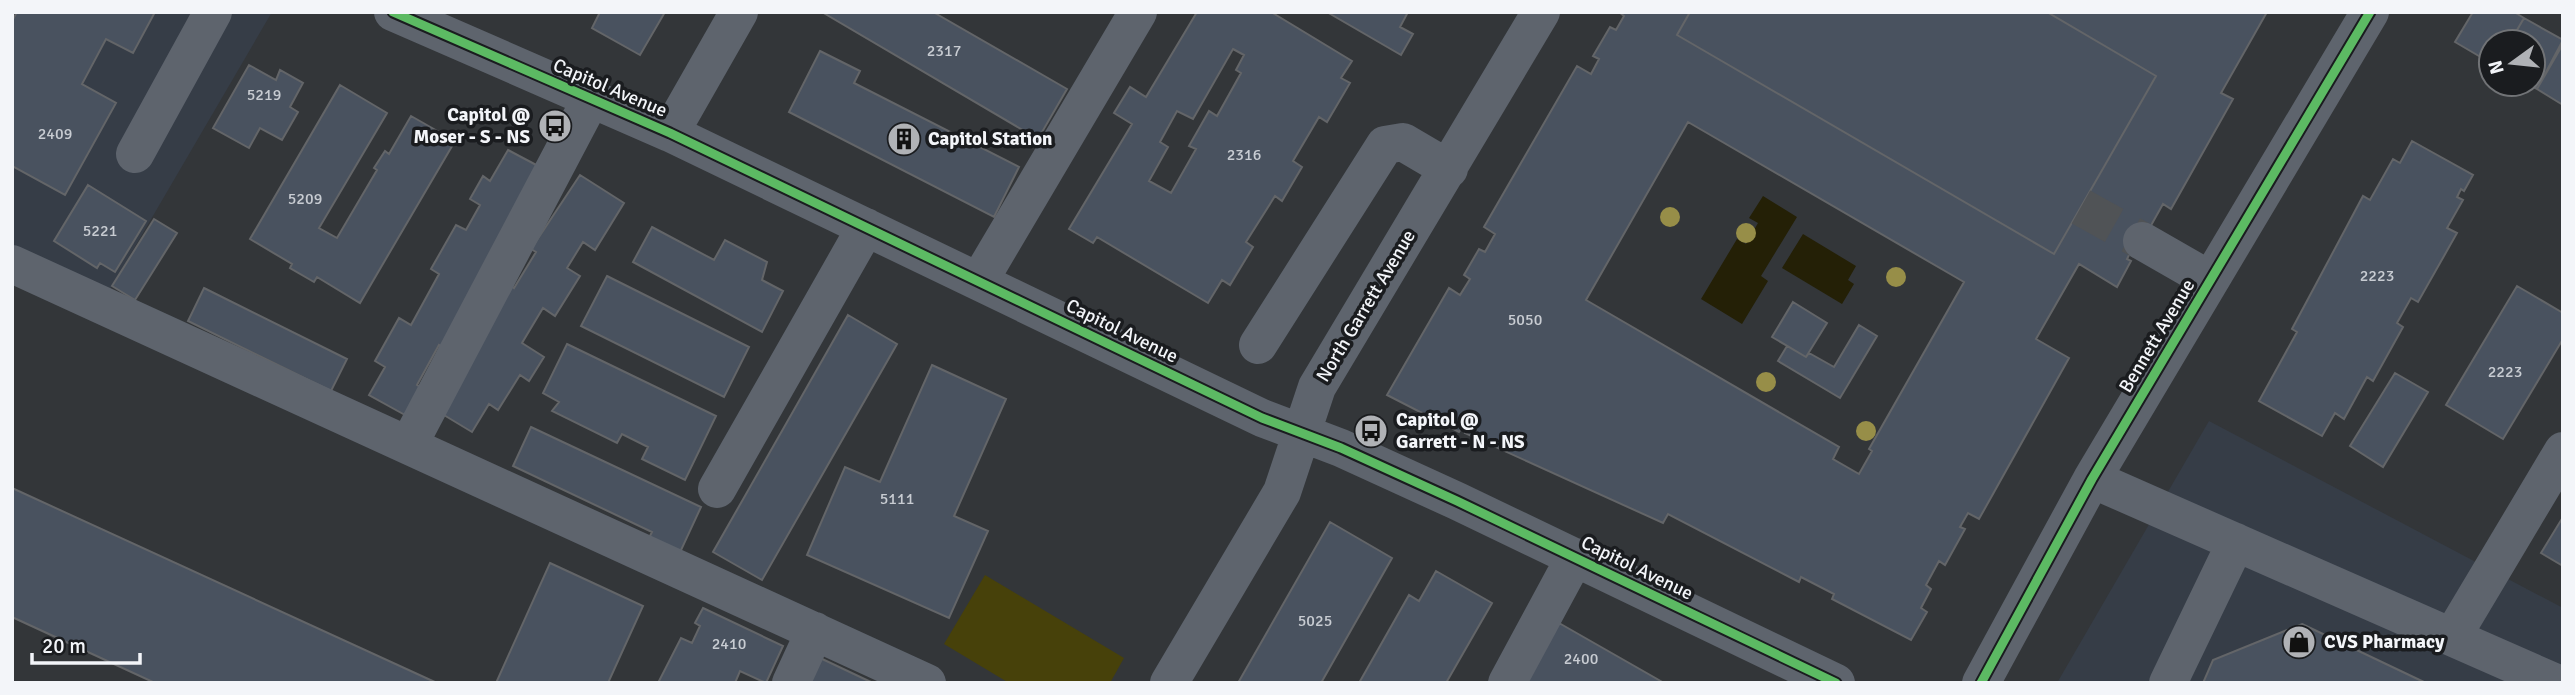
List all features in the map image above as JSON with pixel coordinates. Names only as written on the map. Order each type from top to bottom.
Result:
[{"type":"street","points":[[135,154],[213,12]]},
{"type":"street","name":"Capitol Avenue","points":[[393,12],[670,133],[1250,412],[1341,448],[1434,490],[1836,683]]},
{"type":"street","points":[[670,133],[738,12]]},
{"type":"street","points":[[979,281],[1138,12]]},
{"type":"street","name":"North Garrett Avenue","points":[[1169,683],[1282,492],[1317,387],[1541,12]]},
{"type":"street","name":"Bennett Avenue","points":[[1981,683],[2092,479],[2370,12]]},
{"type":"street","points":[[417,429],[591,99]]},
{"type":"street","points":[[1258,345],[1385,145],[1403,142],[1449,169]]},
{"type":"street","points":[[717,489],[866,227]]},
{"type":"street","points":[[2142,241],[2210,280]]},
{"type":"street","points":[[12,264],[927,683]]},
{"type":"street","points":[[2452,637],[2563,451]]},
{"type":"street","points":[[2092,479],[2556,683]]},
{"type":"street","points":[[2168,683],[2236,542]]},
{"type":"street","points":[[1507,683],[1575,557]]},
{"type":"street","points":[[790,683],[815,631]]},
{"type":"shaded area","points":[[12,12],[272,12],[105,298],[12,252]]},
{"type":"shaded area","points":[[1763,196],[1797,217],[1761,276],[1768,281],[1742,324],[1701,299],[1737,239],[1746,244],[1758,223],[1749,218]]},
{"type":"shaded area","points":[[1803,234],[1856,266],[1848,280],[1854,284],[1842,304],[1782,268]]},
{"type":"shaded area","points":[[2209,421],[2563,608],[2563,683],[2057,683]]},
{"type":"shaded area","points":[[985,575],[1124,658],[1110,683],[1009,683],[944,644]]},
{"type":"building","points":[[17,12],[155,12],[133,53],[106,39],[82,84],[116,103],[65,195],[12,166],[12,21]]},
{"type":"building","points":[[600,12],[665,12],[640,55],[592,28]]},
{"type":"building","points":[[822,12],[933,12],[1067,89],[1038,139]]},
{"type":"building","points":[[1197,12],[1271,12],[1352,61],[1341,78],[1350,83],[1327,122],[1319,117],[1293,161],[1302,167],[1282,201],[1275,196],[1246,242],[1253,247],[1230,285],[1222,280],[1208,303],[1097,237],[1093,243],[1069,229],[1132,124],[1114,113],[1130,87],[1146,97]],"holes":[[[1233,49],[1244,55],[1236,70],[1241,73],[1217,116],[1209,111],[1189,146],[1196,149],[1171,193],[1149,181],[1168,147],[1160,142],[1177,111],[1193,119]]]},
{"type":"building","points":[[1327,12],[1408,12],[1400,27],[1413,34],[1401,55]]},
{"type":"building","points":[[1619,12],[1690,12],[1677,35],[2054,254],[2156,76],[2047,12],[2267,12],[2221,93],[2233,99],[2171,209],[2163,204],[2149,229],[2130,253],[2127,259],[2131,261],[2117,287],[2079,264],[2036,339],[2069,358],[1979,519],[1968,513],[1960,527],[1965,529],[1945,565],[1939,561],[1926,585],[1931,589],[1921,608],[1927,612],[1911,640],[1832,599],[1834,594],[1801,577],[1799,582],[1668,514],[1663,523],[1465,433],[1470,424],[1466,421],[1459,432],[1387,395],[1449,288],[1460,295],[1470,279],[1464,275],[1479,249],[1485,252],[1495,234],[1484,227],[1577,66],[1591,74],[1599,59],[1593,56],[1610,27],[1616,30],[1624,16]],"holes":[[[1688,122],[1964,282],[1869,449],[1872,451],[1859,474],[1833,459],[1839,447],[1586,300]]]},
{"type":"building","points":[[1690,12],[2047,12],[2156,76],[2054,254],[1677,35]]},
{"type":"building","points":[[2473,12],[2514,12],[2524,18],[2518,28],[2477,28],[2477,55],[2455,42]]},
{"type":"building","points":[[2524,18],[2542,28],[2518,28]]},
{"type":"building","points":[[2547,31],[2563,40],[2547,70]]},
{"type":"building","points":[[2563,44],[2563,105],[2547,95],[2547,72]]},
{"type":"building","name":"Capitol Station","points":[[820,51],[860,71],[854,83],[1019,167],[994,217],[789,112]]},
{"type":"building","points":[[249,65],[276,80],[280,70],[303,83],[290,107],[298,112],[282,140],[260,128],[249,148],[213,128]]},
{"type":"building","points":[[340,85],[387,113],[319,228],[337,238],[377,170],[374,168],[385,151],[389,154],[411,116],[455,141],[360,303],[317,277],[314,282],[290,268],[292,264],[250,239]]},
{"type":"building","points":[[2412,141],[2473,175],[2464,191],[2461,189],[2457,197],[2463,200],[2447,228],[2457,233],[2418,302],[2411,298],[2397,323],[2403,327],[2373,381],[2367,377],[2344,419],[2335,413],[2322,436],[2259,401],[2297,332],[2292,329],[2363,196],[2370,200],[2393,159],[2400,163]]},
{"type":"building","points":[[508,150],[542,168],[444,348],[439,345],[417,385],[420,387],[405,415],[369,395],[385,367],[375,361],[399,318],[411,325],[439,274],[431,269],[456,225],[466,230],[480,205],[470,199],[483,176],[490,181]]},
{"type":"building","points":[[580,175],[624,203],[595,250],[583,242],[567,268],[580,276],[555,316],[543,308],[522,343],[544,357],[529,381],[520,375],[498,410],[489,404],[472,432],[434,409],[511,286],[514,288],[536,252],[531,249]]},
{"type":"building","points":[[88,185],[146,221],[115,272],[100,263],[97,268],[54,241]]},
{"type":"building","points":[[154,219],[177,233],[135,300],[112,286]]},
{"type":"building","points":[[652,227],[714,260],[725,240],[767,262],[762,280],[783,291],[762,332],[633,262]]},
{"type":"building","points":[[607,276],[749,347],[724,397],[581,326]]},
{"type":"building","points":[[2517,286],[2563,313],[2563,339],[2503,439],[2446,405]]},
{"type":"building","points":[[204,288],[347,359],[331,391],[188,321]]},
{"type":"building","points":[[1793,302],[1827,323],[1806,357],[1772,337]]},
{"type":"building","points":[[848,315],[897,344],[762,580],[713,552]]},
{"type":"building","points":[[1859,325],[1877,336],[1840,398],[1778,361],[1787,346],[1806,357],[1809,353],[1834,367]]},
{"type":"building","points":[[567,344],[716,416],[685,480],[642,459],[648,447],[622,434],[617,443],[552,411],[559,402],[543,393]]},
{"type":"building","points":[[932,365],[1006,399],[954,516],[988,531],[949,618],[807,555],[845,467],[880,482]]},
{"type":"building","points":[[2395,373],[2428,392],[2383,467],[2350,446]]},
{"type":"building","points":[[531,427],[701,507],[676,561],[645,546],[652,532],[513,466]]},
{"type":"building","points":[[12,488],[437,683],[155,683],[12,617]]},
{"type":"building","points":[[2563,517],[2563,566],[2541,553]]},
{"type":"building","points":[[1330,522],[1392,558],[1321,683],[1238,683]]},
{"type":"building","points":[[550,563],[643,606],[608,683],[496,683]]},
{"type":"building","points":[[1436,571],[1492,603],[1446,683],[1359,683],[1409,595],[1419,601]]},
{"type":"building","points":[[703,608],[783,646],[766,683],[740,671],[735,683],[658,683],[681,638],[692,643],[700,626],[695,623]]},
{"type":"building","points":[[1559,623],[1664,683],[1524,683]]},
{"type":"building","name":"CVS Pharmacy","points":[[2302,624],[2426,683],[2203,683],[2213,660]]},
{"type":"building","points":[[818,657],[873,683],[806,683]]},
{"type":"tunnel","points":[[2081,207],[2142,241]]},
{"type":"cycle path","points":[[393,12],[670,133],[1262,418],[1341,448],[1457,501],[1836,683]]},
{"type":"cycle path","points":[[1981,683],[2092,479],[2370,12]]},
{"type":"place","name":"Capitol @ Moser - S - NS","points":[[555,126]]},
{"type":"place","name":"Capitol Station","points":[[904,139]]},
{"type":"place","name":"Capitol @ Garrett - N - NS","points":[[1371,431]]},
{"type":"place","name":"CVS Pharmacy","points":[[2299,642]]}]
